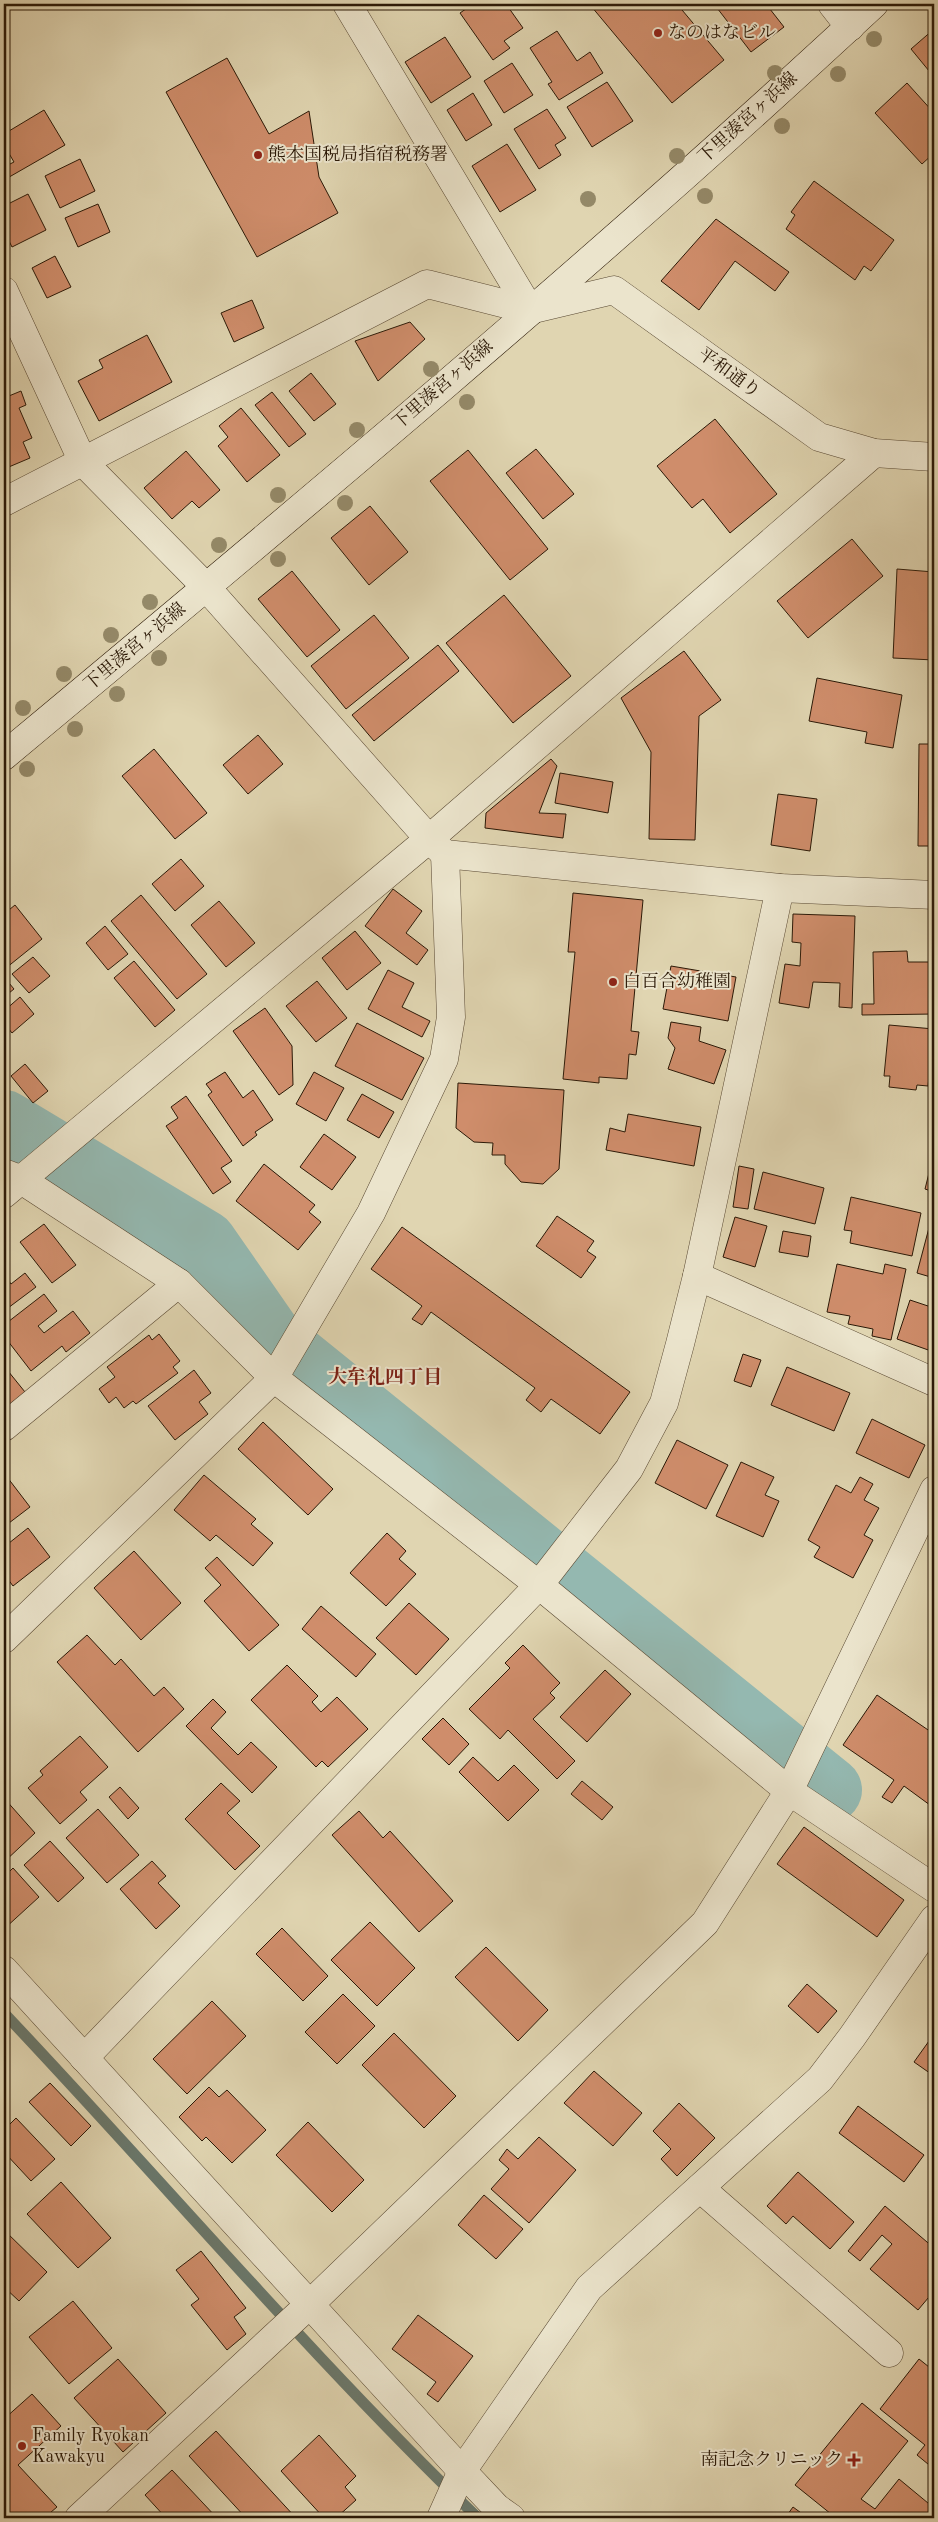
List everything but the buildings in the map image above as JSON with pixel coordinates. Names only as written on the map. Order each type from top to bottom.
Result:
[{"type":"street","points":[[346,4],[530,310]]},
{"type":"street","points":[[832,4],[850,27]]},
{"type":"street","name":"下里湊宮ヶ浜線","points":[[4,756],[206,587],[642,214],[874,4]]},
{"type":"street","points":[[4,502],[427,284],[530,310]]},
{"type":"street","name":"平和通り","points":[[530,310],[614,290],[819,437],[874,453],[934,457]]},
{"type":"street","points":[[4,291],[82,462],[206,587],[437,846],[451,1017],[444,1060],[371,1213],[285,1361],[4,1639]]},
{"type":"street","points":[[874,453],[437,846],[9,1182],[179,1283],[285,1361],[934,1888]]},
{"type":"street","points":[[437,846],[780,888],[934,895]]},
{"type":"street","points":[[84,2058],[548,1573],[629,1469],[664,1403],[697,1276],[780,888]]},
{"type":"street","points":[[697,1276],[934,1382]]},
{"type":"street","points":[[4,1427],[179,1283]]},
{"type":"street","points":[[79,2518],[297,2316],[705,1923],[797,1776],[934,1490]]},
{"type":"street","points":[[442,2516],[459,2478],[590,2288],[820,2079],[852,2038],[934,1919]]},
{"type":"street","points":[[4,1970],[84,2058],[297,2316],[459,2478],[511,2518]]},
{"type":"street","points":[[700,2188],[889,2353]]},
{"type":"waterway","points":[[4,1123],[204,1243],[270,1338],[829,1790]]},
{"type":"waterway","points":[[4,2013],[356,2395],[478,2518]]},
{"type":"place","name":"なのはなビル","points":[[658,33]]},
{"type":"place","name":"熊本国税局指宿税務署","points":[[258,155]]},
{"type":"place","name":"白百合幼稚園","points":[[613,982]]},
{"type":"place","name":"Family Ryokan Kawakyu","points":[[22,2446]]},
{"type":"place","name":"南記念クリニック","points":[[854,2460]]},
{"type":"district","name":"大牟礼四丁目","points":[[385,1378]]}]
